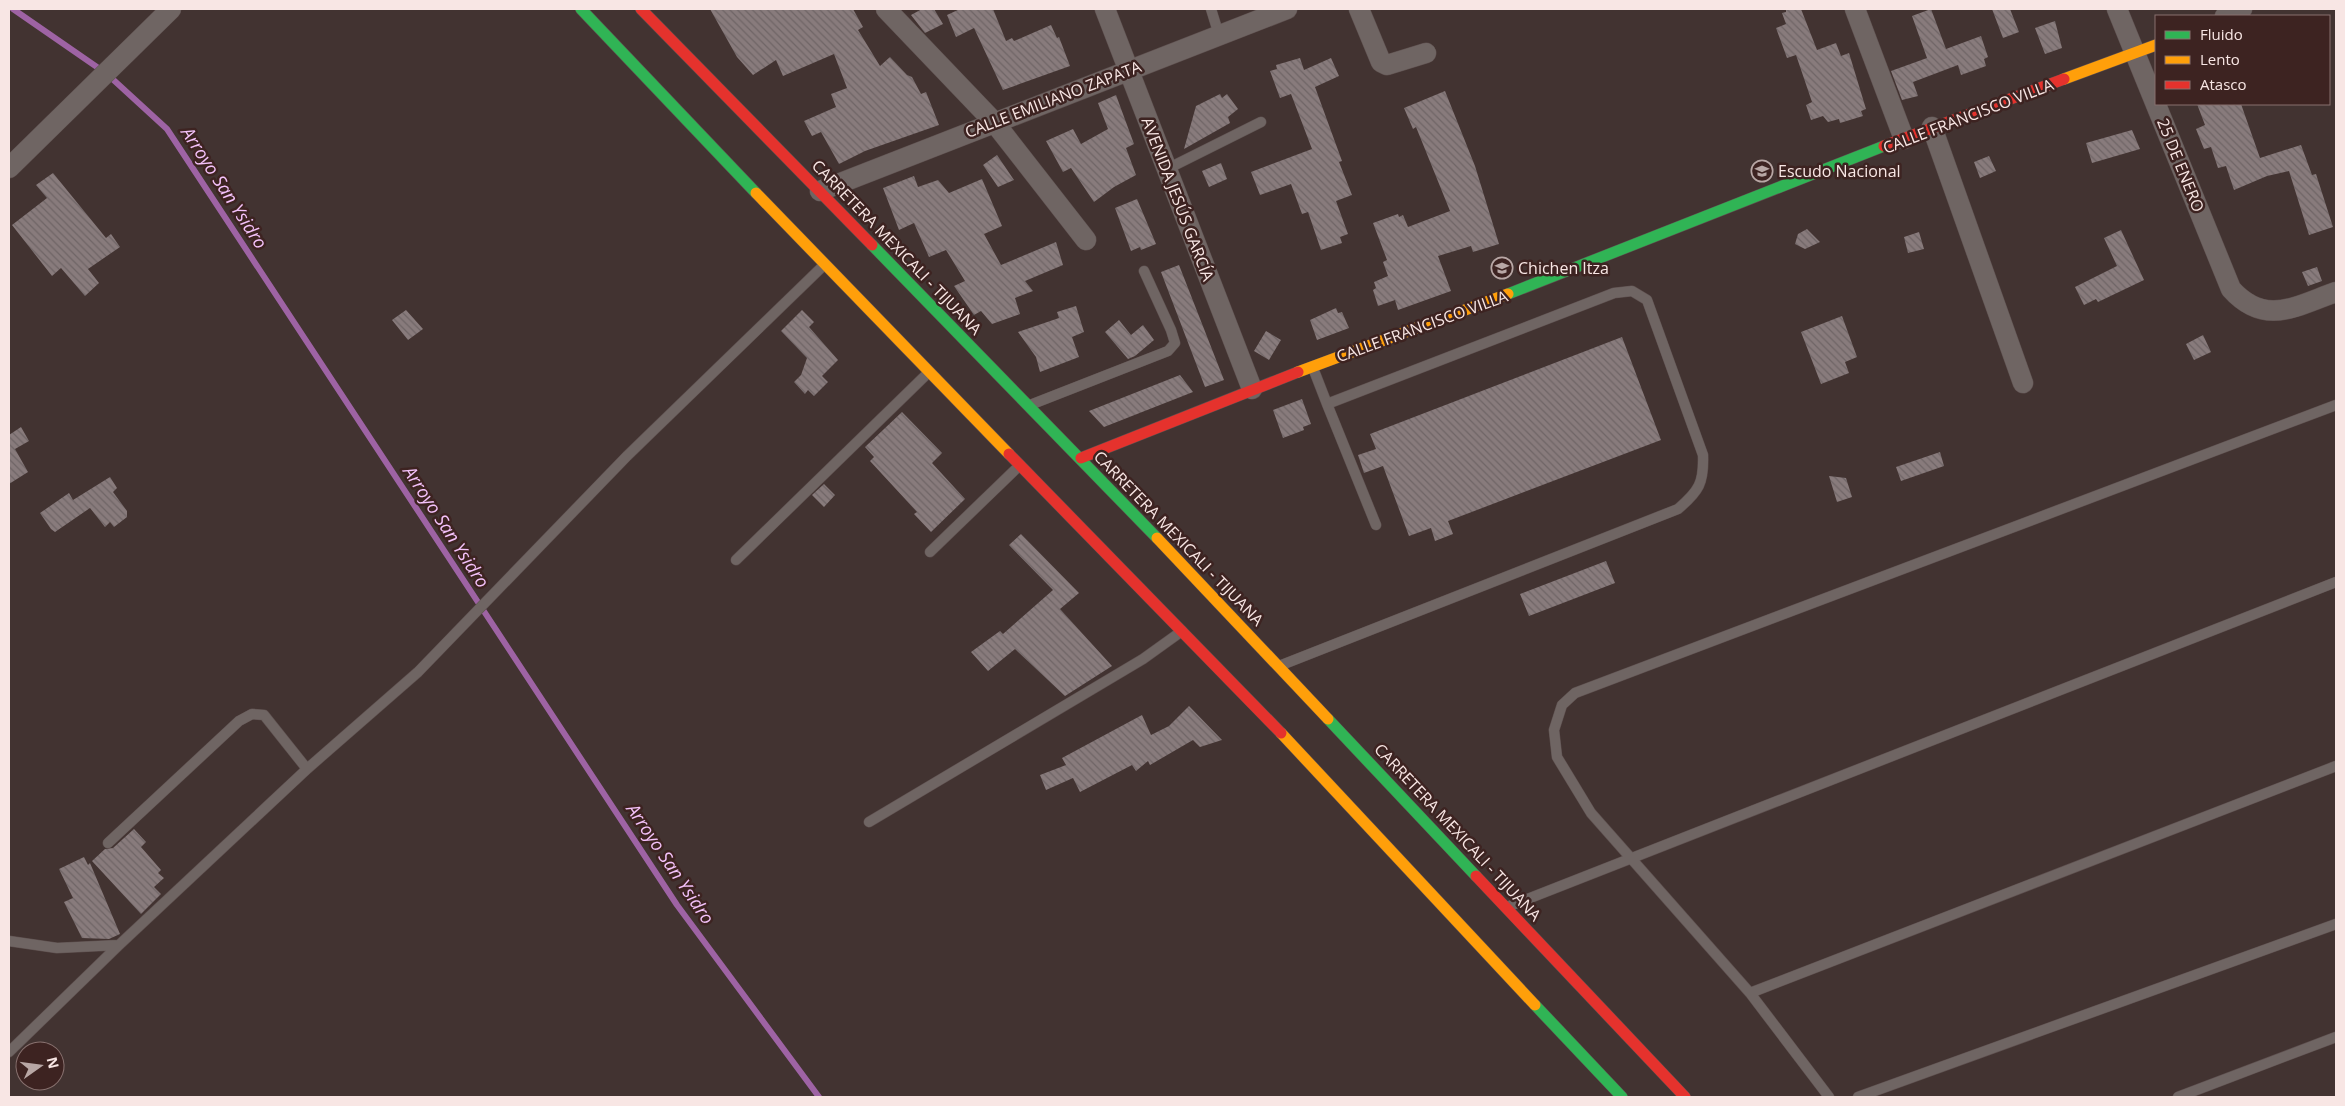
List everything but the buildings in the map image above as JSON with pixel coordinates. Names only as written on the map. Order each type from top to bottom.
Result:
[{"type":"main road","points":[[581,9],[825,265],[1182,631],[1622,1097]]},
{"type":"main road","name":"CARRETERA MEXICALI - TIJUANA","points":[[641,9],[1081,458],[1685,1097]]},
{"type":"main road","name":"CALLE FRANCISCO VILLA","points":[[1081,458],[1252,389],[1490,301],[1932,127],[2155,46]]},
{"type":"street","points":[[9,168],[171,9]]},
{"type":"street","points":[[886,9],[994,122],[1086,240]]},
{"type":"street","name":"AVENIDA JESÚS GARCÍA","points":[[1105,9],[1252,389]]},
{"type":"street","name":"CALLE EMILIANO ZAPATA","points":[[820,191],[1287,9]]},
{"type":"street","points":[[1359,9],[1382,62],[1387,65],[1426,53]]},
{"type":"street","points":[[1855,9],[1904,139]]},
{"type":"street","name":"25 DE ENERO","points":[[2117,9],[2155,103]]},
{"type":"street","points":[[2227,15],[2242,9]]},
{"type":"street","name":"25 DE ENERO","points":[[2156,105],[2231,289],[2242,301],[2258,310],[2273,312],[2286,310],[2336,292]]},
{"type":"street","points":[[1932,127],[2023,383]]},
{"type":"lane","points":[[1211,9],[1219,35]]},
{"type":"lane","points":[[1167,169],[1260,122]]},
{"type":"lane","points":[[9,1052],[119,945],[307,769],[418,672],[627,456],[825,265]]},
{"type":"lane","points":[[1029,405],[1168,351],[1174,344],[1171,330],[1144,271]]},
{"type":"lane","points":[[1279,666],[1678,510],[1696,494],[1704,475],[1703,455],[1647,300],[1632,291],[1614,293],[1328,404]]},
{"type":"lane","points":[[1312,367],[1376,525]]},
{"type":"lane","points":[[736,560],[894,404],[930,372]]},
{"type":"lane","points":[[1829,1097],[1750,993],[1591,813],[1557,757],[1554,730],[1562,705],[1575,693],[2336,406]]},
{"type":"lane","points":[[930,552],[1021,464]]},
{"type":"lane","points":[[1506,907],[2336,582]]},
{"type":"lane","points":[[869,822],[1144,659],[1182,631]]},
{"type":"lane","points":[[108,843],[239,721],[252,714],[264,715],[307,769]]},
{"type":"lane","points":[[1750,993],[2336,766]]},
{"type":"lane","points":[[1858,1097],[2336,924]]},
{"type":"lane","points":[[9,941],[57,948],[119,945]]},
{"type":"lane","points":[[2178,1097],[2336,1037]]},
{"type":"waterway","name":"Arroyo San Ysidro","points":[[13,9],[107,74],[167,129],[677,905],[819,1097]]},
{"type":"traffic: fast","points":[[581,9],[756,193]]},
{"type":"traffic: fast","points":[[1508,294],[1884,146]]},
{"type":"traffic: fast","points":[[872,245],[1157,538]]},
{"type":"traffic: fast","points":[[1328,719],[1476,876]]},
{"type":"traffic: fast","points":[[1535,1005],[1622,1097]]},
{"type":"traffic: slow","points":[[2064,79],[2155,45]]},
{"type":"traffic: slow","points":[[756,193],[1009,454]]},
{"type":"traffic: slow","points":[[1298,372],[1508,294]]},
{"type":"traffic: slow","points":[[1157,538],[1328,719]]},
{"type":"traffic: slow","points":[[1281,733],[1535,1005]]},
{"type":"traffic: jam","points":[[641,9],[872,245]]},
{"type":"traffic: jam","points":[[1884,146],[2064,79]]},
{"type":"traffic: jam","points":[[1081,458],[1298,372]]},
{"type":"traffic: jam","points":[[1009,454],[1281,733]]},
{"type":"traffic: jam","points":[[1476,876],[1685,1097]]},
{"type":"place","name":"Escudo Nacional","points":[[1762,171]]},
{"type":"place","name":"Chichen Itza","points":[[1502,268]]}]
